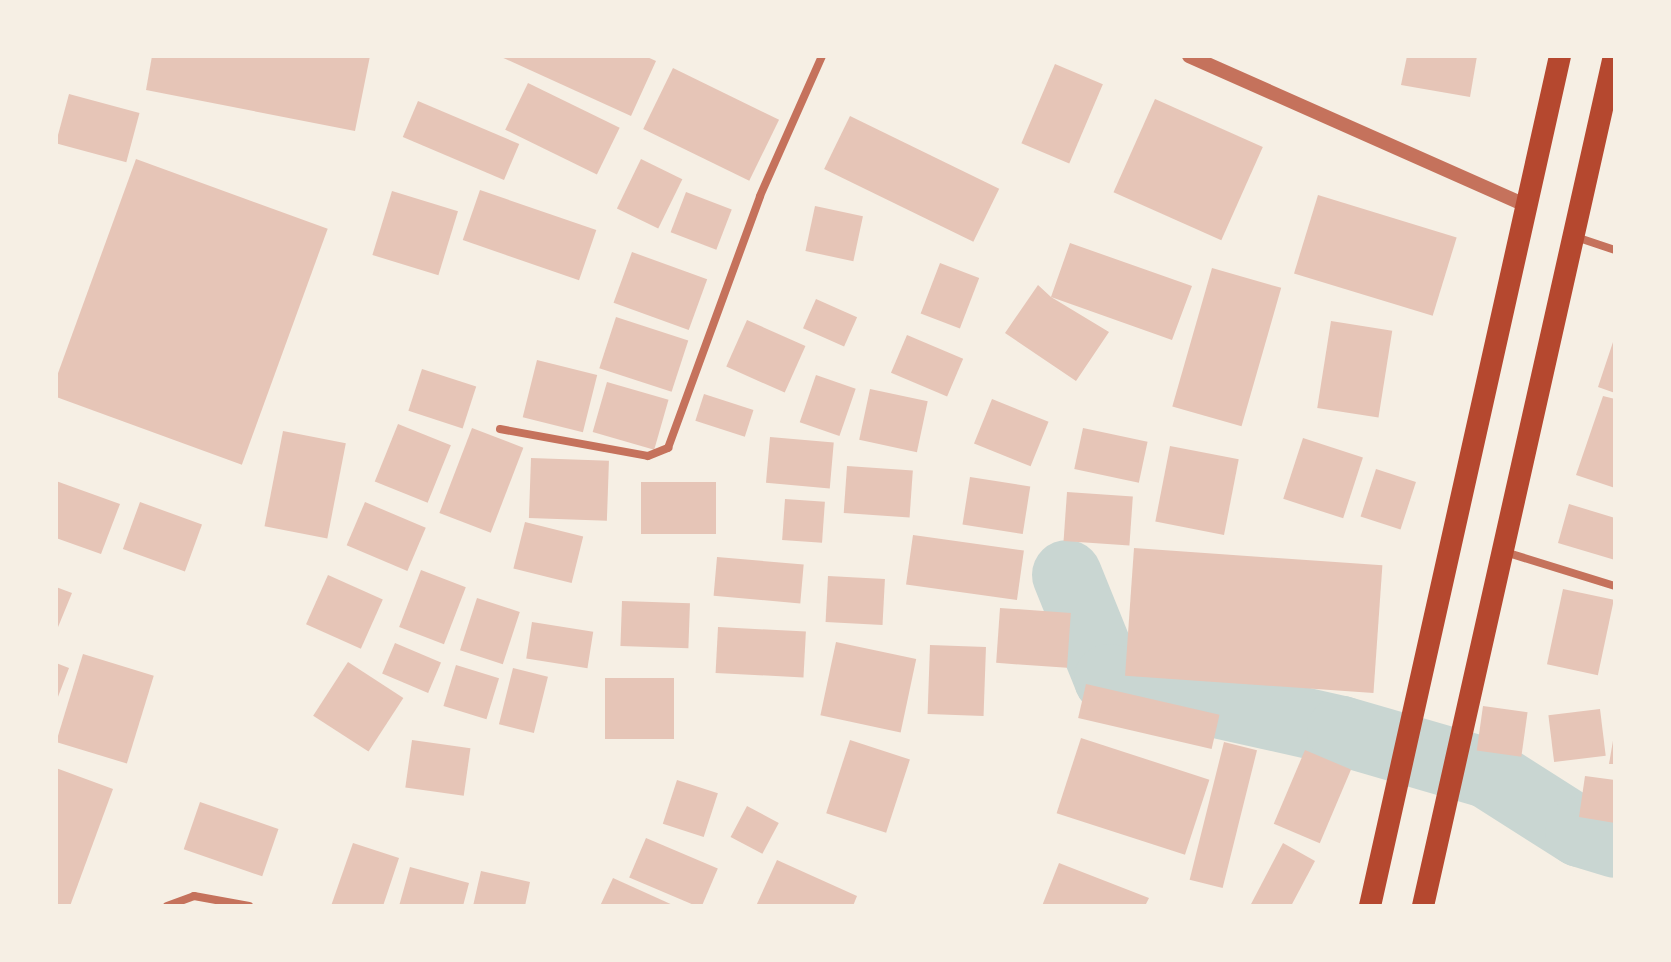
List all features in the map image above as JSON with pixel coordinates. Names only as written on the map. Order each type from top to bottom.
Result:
[{"type":"highway","points":[[1370,906],[1560,56]]},
{"type":"highway","points":[[1423,906],[1500,550],[1576,237],[1614,56]]},
{"type":"street","points":[[500,429],[648,456],[668,448],[749,225],[822,56]]},
{"type":"street","points":[[1189,56],[1528,206]]},
{"type":"street","points":[[1576,237],[1615,250]]},
{"type":"street","points":[[1500,550],[1615,586]]},
{"type":"street","points":[[167,906],[194,896],[249,906]]},
{"type":"building","points":[[152,56],[370,56],[355,131],[146,90]]},
{"type":"building","points":[[499,56],[645,56],[656,61],[631,116]]},
{"type":"building","points":[[1407,56],[1477,56],[1470,97],[1401,85]]},
{"type":"building","points":[[1055,64],[1103,84],[1069,163],[1021,143]]},
{"type":"building","points":[[673,68],[779,120],[749,181],[643,129]]},
{"type":"building","points":[[528,83],[620,128],[597,174],[505,130]]},
{"type":"building","points":[[69,94],[140,113],[126,162],[56,143]]},
{"type":"building","points":[[1155,99],[1263,147],[1221,240],[1114,192]]},
{"type":"building","points":[[418,101],[519,144],[504,180],[403,137]]},
{"type":"building","points":[[850,116],[999,189],[973,242],[824,169]]},
{"type":"building","points":[[136,159],[328,229],[242,465],[56,397],[56,379]]},
{"type":"building","points":[[641,159],[682,179],[658,229],[617,208]]},
{"type":"building","points":[[480,190],[596,230],[579,280],[463,240]]},
{"type":"building","points":[[392,191],[458,211],[438,275],[372,255]]},
{"type":"building","points":[[686,192],[732,210],[716,250],[671,232]]},
{"type":"building","points":[[1318,195],[1457,237],[1433,316],[1294,273]]},
{"type":"building","points":[[815,206],[863,216],[853,261],[805,251]]},
{"type":"building","points":[[1070,243],[1192,286],[1172,340],[1051,297]]},
{"type":"building","points":[[632,252],[707,279],[689,330],[614,303]]},
{"type":"building","points":[[940,263],[979,278],[960,328],[921,313]]},
{"type":"building","points":[[1212,268],[1281,288],[1242,426],[1172,406]]},
{"type":"building","points":[[1038,285],[1051,297],[1109,332],[1076,381],[1005,333]]},
{"type":"building","points":[[816,299],[857,317],[844,347],[803,328]]},
{"type":"building","points":[[616,317],[688,340],[672,392],[599,368]]},
{"type":"building","points":[[747,320],[805,346],[785,393],[726,367]]},
{"type":"building","points":[[1331,321],[1392,331],[1378,418],[1317,408]]},
{"type":"building","points":[[907,335],[963,359],[947,397],[891,373]]},
{"type":"building","points":[[1615,339],[1615,393],[1598,387]]},
{"type":"building","points":[[537,360],[597,375],[583,432],[523,417]]},
{"type":"building","points":[[422,369],[476,387],[463,428],[408,411]]},
{"type":"building","points":[[816,375],[856,389],[839,436],[800,422]]},
{"type":"building","points":[[607,382],[669,400],[654,450],[593,432]]},
{"type":"building","points":[[870,389],[928,401],[917,452],[859,440]]},
{"type":"building","points":[[704,394],[753,410],[745,437],[695,421]]},
{"type":"building","points":[[1603,396],[1615,399],[1615,488],[1576,475]]},
{"type":"building","points":[[992,399],[1049,422],[1031,466],[974,444]]},
{"type":"building","points":[[398,424],[451,445],[428,503],[375,481]]},
{"type":"building","points":[[472,428],[523,448],[491,533],[439,513]]},
{"type":"building","points":[[1083,428],[1148,442],[1139,483],[1074,469]]},
{"type":"building","points":[[283,431],[346,443],[327,538],[264,526]]},
{"type":"building","points":[[770,437],[834,443],[830,488],[766,483]]},
{"type":"building","points":[[1303,438],[1363,457],[1343,518],[1283,499]]},
{"type":"building","points":[[1170,446],[1239,459],[1224,535],[1155,522]]},
{"type":"building","points":[[531,458],[609,461],[607,521],[529,518]]},
{"type":"building","points":[[847,466],[913,471],[910,517],[844,513]]},
{"type":"building","points":[[1376,469],[1416,482],[1400,530],[1361,517]]},
{"type":"building","points":[[970,477],[1030,487],[1023,534],[962,524]]},
{"type":"building","points":[[56,481],[120,504],[101,554],[56,538]]},
{"type":"building","points":[[641,482],[716,482],[716,534],[641,534]]},
{"type":"building","points":[[1067,492],[1133,497],[1129,545],[1064,541]]},
{"type":"building","points":[[785,499],[825,502],[822,543],[782,540]]},
{"type":"building","points":[[140,502],[202,525],[185,572],[123,549]]},
{"type":"building","points":[[365,502],[426,528],[407,571],[347,545]]},
{"type":"building","points":[[1569,504],[1615,518],[1615,560],[1558,543]]},
{"type":"building","points":[[525,522],[583,537],[572,583],[513,569]]},
{"type":"building","points":[[913,535],[1024,551],[1017,600],[906,585]]},
{"type":"building","points":[[1134,548],[1382,565],[1373,693],[1125,676]]},
{"type":"building","points":[[717,557],[804,565],[800,603],[714,596]]},
{"type":"building","points":[[421,570],[466,587],[444,644],[399,627]]},
{"type":"building","points":[[328,575],[383,599],[361,649],[306,624]]},
{"type":"building","points":[[828,576],[885,579],[883,625],[826,622]]},
{"type":"building","points":[[56,587],[72,593],[56,632]]},
{"type":"building","points":[[1563,589],[1614,600],[1598,675],[1547,664]]},
{"type":"building","points":[[477,598],[520,612],[503,664],[460,650]]},
{"type":"building","points":[[622,601],[690,603],[688,648],[620,646]]},
{"type":"building","points":[[1000,608],[1071,613],[1067,668],[996,663]]},
{"type":"building","points":[[532,622],[593,632],[587,668],[526,659]]},
{"type":"building","points":[[718,627],[806,632],[803,678],[716,673]]},
{"type":"building","points":[[836,642],[916,659],[901,732],[820,715]]},
{"type":"building","points":[[395,643],[441,663],[428,693],[382,673]]},
{"type":"building","points":[[930,645],[986,647],[984,716],[928,714]]},
{"type":"building","points":[[83,654],[154,676],[127,764],[56,742]]},
{"type":"building","points":[[348,662],[403,698],[368,752],[313,716]]},
{"type":"building","points":[[56,663],[69,668],[56,702]]},
{"type":"building","points":[[456,665],[499,678],[486,719],[443,706]]},
{"type":"building","points":[[513,668],[548,677],[534,733],[499,724]]},
{"type":"building","points":[[605,678],[674,678],[674,739],[605,739]]},
{"type":"building","points":[[1086,684],[1219,715],[1212,749],[1078,718]]},
{"type":"building","points":[[1483,706],[1528,712],[1521,757],[1477,751]]},
{"type":"building","points":[[1600,709],[1606,756],[1554,762],[1548,715]]},
{"type":"building","points":[[1615,729],[1615,764],[1609,764]]},
{"type":"building","points":[[1081,738],[1209,780],[1185,855],[1057,813]]},
{"type":"building","points":[[412,740],[470,748],[464,796],[405,788]]},
{"type":"building","points":[[850,740],[910,759],[886,833],[826,813]]},
{"type":"building","points":[[1224,742],[1257,750],[1223,888],[1190,880]]},
{"type":"building","points":[[1305,750],[1351,770],[1320,843],[1274,824]]},
{"type":"building","points":[[56,768],[113,789],[70,906],[56,906]]},
{"type":"building","points":[[1585,776],[1615,780],[1615,823],[1579,817]]},
{"type":"building","points":[[677,780],[718,793],[704,837],[663,824]]},
{"type":"building","points":[[200,802],[278,829],[262,876],[184,849]]},
{"type":"building","points":[[747,806],[779,823],[762,854],[731,837]]},
{"type":"building","points":[[646,838],[718,868],[702,906],[629,878]]},
{"type":"building","points":[[353,843],[399,858],[383,906],[331,906]]},
{"type":"building","points":[[1283,843],[1315,861],[1291,906],[1250,906]]},
{"type":"building","points":[[777,860],[857,896],[853,906],[756,906]]},
{"type":"building","points":[[1059,863],[1149,898],[1145,906],[1042,906]]},
{"type":"building","points":[[410,867],[469,883],[463,906],[399,906]]},
{"type":"building","points":[[481,871],[530,882],[525,906],[473,906]]},
{"type":"building","points":[[613,878],[675,906],[600,906]]},
{"type":"waterway","points":[[1067,575],[1109,679],[1342,731],[1487,773],[1580,832],[1615,843]]}]
